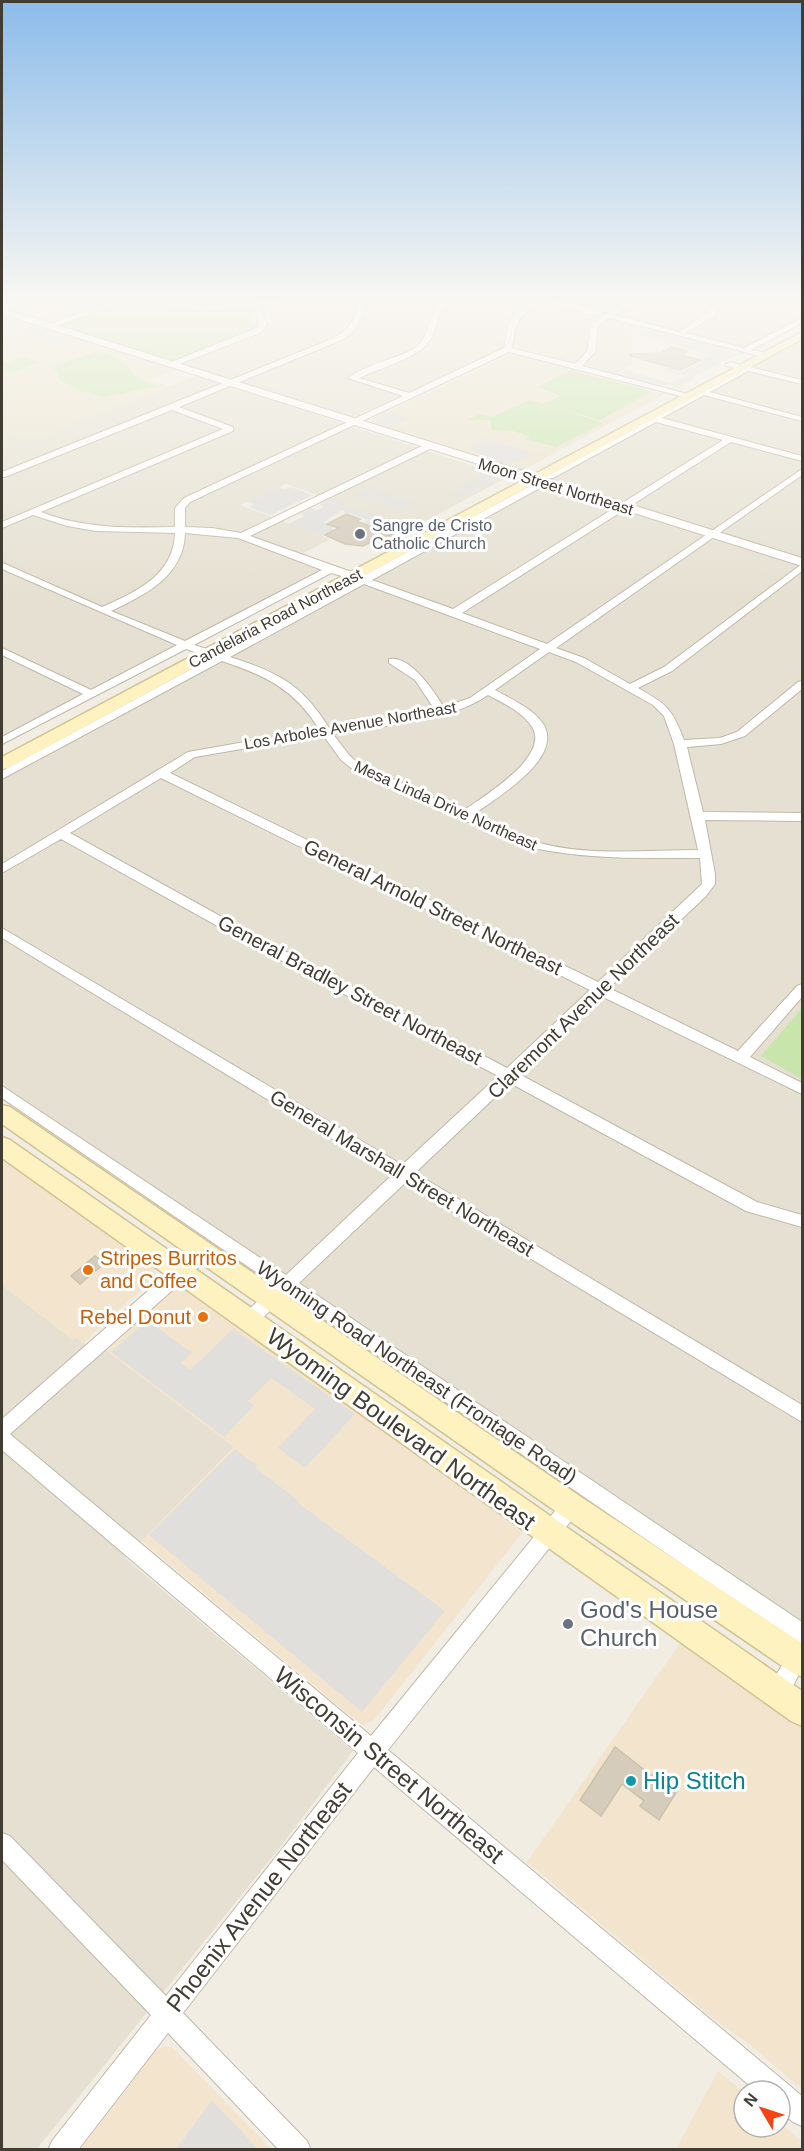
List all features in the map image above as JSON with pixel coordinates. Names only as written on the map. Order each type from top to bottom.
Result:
[{"type":"main road","name":"Candelaria Road Northeast","points":[[2,751],[203,650],[359,578],[671,399]]},
{"type":"main road","name":"Candelaria Road Northeast","points":[[2,764],[203,650],[333,571],[530,480]]},
{"type":"main road","name":"Wyoming Boulevard Northeast","points":[[2,1113],[204,1252],[280,1291],[571,1506],[801,1651]]},
{"type":"main road","name":"Wyoming Boulevard Northeast","points":[[2,1146],[802,1710]]},
{"type":"street","points":[[2,475],[191,399]]},
{"type":"street","name":"Moon Street Northeast","points":[[283,399],[530,480],[802,562]]},
{"type":"street","points":[[104,610],[138,593],[164,574],[177,557],[182,530],[180,508],[187,500],[403,399]]},
{"type":"street","points":[[550,476],[692,399]]},
{"type":"street","points":[[728,399],[802,419]]},
{"type":"street","points":[[2,525],[230,429],[172,407]]},
{"type":"street","points":[[655,419],[802,459]]},
{"type":"street","points":[[454,613],[730,439]]},
{"type":"street","points":[[242,536],[429,446]]},
{"type":"street","name":"Los Arboles Avenue Northeast","points":[[2,869],[181,759],[204,751],[442,712],[460,706],[488,691],[802,471]]},
{"type":"street","name":"Claremont Avenue Northeast","points":[[32,512],[54,521],[84,528],[116,531],[202,530],[242,536],[580,660],[657,703],[669,715],[680,744],[698,816],[709,874],[708,884],[510,1076],[249,1320]]},
{"type":"street","name":"Mesa Linda Drive Northeast","points":[[2,566],[289,687],[316,713],[337,750],[355,766],[520,841],[547,849],[575,852],[705,854]]},
{"type":"street","points":[[632,687],[668,669],[802,567]]},
{"type":"street","points":[[2,741],[91,694],[203,650]]},
{"type":"street","points":[[2,776],[203,650]]},
{"type":"street","points":[[2,651],[91,694]]},
{"type":"street","points":[[393,662],[408,669],[419,678],[442,712]]},
{"type":"street","points":[[680,744],[721,741],[741,734],[802,684]]},
{"type":"street","points":[[464,816],[530,765],[540,750],[543,735],[537,721],[526,710],[488,691]]},
{"type":"street","name":"General Arnold Street Northeast","points":[[159,772],[802,1089]]},
{"type":"street","points":[[698,816],[802,817]]},
{"type":"street","name":"General Bradley Street Northeast","points":[[60,833],[244,935],[752,1207],[802,1221]]},
{"type":"street","name":"General Marshall Street Northeast","points":[[2,932],[802,1413]]},
{"type":"street","points":[[740,1059],[802,989]]},
{"type":"street","name":"Wyoming Road Northeast (Frontage Road)","points":[[2,1091],[280,1291],[801,1651]]},
{"type":"street","points":[[2,1430],[204,1252]]},
{"type":"street","name":"Wisconsin Street Northeast","points":[[2,1439],[762,2079]]},
{"type":"street","name":"Phoenix Avenue Northeast","points":[[61,2150],[372,1752],[571,1506]]},
{"type":"street","points":[[777,1692],[801,1651]]},
{"type":"street","points":[[2,1844],[298,2150]]},
{"type":"shaded area","points":[[2,399],[137,399],[32,440],[2,429]]},
{"type":"shaded area","points":[[136,399],[268,399],[508,477],[412,528],[286,484],[240,505],[330,539],[292,559],[328,573],[8,741],[2,737],[2,429],[32,440]]},
{"type":"shaded area","points":[[296,399],[391,399],[353,417]]},
{"type":"shaded area","points":[[413,399],[655,399],[521,471],[370,423],[371,419]]},
{"type":"shaded area","points":[[689,399],[802,399],[802,1639],[2,1100],[2,772]]},
{"type":"shaded area","points":[[388,411],[408,419],[389,428],[373,423],[371,420]]},
{"type":"shaded area","points":[[487,439],[528,451],[530,456],[508,464],[470,450],[471,446]]},
{"type":"shaded area","points":[[489,472],[503,476],[461,498],[448,494]]},
{"type":"shaded area","points":[[279,487],[285,489],[291,487],[313,495],[270,515],[249,507],[254,504],[247,502]]},
{"type":"shaded area","points":[[369,487],[414,503],[400,510],[354,494]]},
{"type":"shaded area","points":[[330,499],[411,527],[402,532],[393,529],[386,532],[363,523],[368,520],[342,511],[323,522],[335,527],[323,536],[289,524],[304,516],[301,513],[311,508],[317,510],[323,507],[319,505]]},
{"type":"shaded area","points":[[2,1158],[154,1267],[156,1273],[154,1278],[83,1343],[76,1338],[73,1340],[2,1285]]},
{"type":"shaded area","points":[[2,1285],[73,1340],[76,1337],[83,1343],[107,1351],[234,1447],[125,1558],[353,1751],[277,1851],[36,2150],[2,2149]]},
{"type":"shaded area","points":[[181,1287],[516,1523],[522,1533],[374,1720],[363,1725],[142,1541],[234,1447],[107,1351],[173,1290]]},
{"type":"shaded area","points":[[147,1320],[192,1353],[181,1363],[190,1370],[233,1329],[355,1414],[305,1468],[278,1448],[315,1409],[271,1378],[248,1401],[254,1406],[224,1437],[111,1352]]},
{"type":"shaded area","points":[[235,1449],[299,1501],[298,1503],[445,1611],[362,1712],[149,1535]]},
{"type":"shaded area","points":[[683,1639],[802,1724],[802,2089],[743,2039],[720,2024],[527,1862]]},
{"type":"shaded area","points":[[164,2046],[173,2048],[271,2149],[80,2150],[155,2052]]},
{"type":"shaded area","points":[[718,2071],[732,2082],[732,2139],[792,2139],[792,2133],[802,2142],[802,2149],[676,2149]]},
{"type":"shaded area","points":[[212,2100],[258,2149],[176,2149]]},
{"type":"green space","points":[[553,399],[638,399],[600,420],[554,407],[603,423],[556,447],[526,439],[530,436],[513,431],[492,430],[490,420],[467,420],[480,414],[492,417],[530,400],[543,404]]},
{"type":"green space","points":[[802,1008],[802,1079],[761,1056]]},
{"type":"building","name":"Sangre de Cristo Catholic Church","points":[[346,514],[360,519],[356,521],[395,536],[376,536],[370,543],[363,546],[345,544],[325,535],[339,528],[327,524]]},
{"type":"building","name":"Stripes Burritos and Coffee","points":[[95,1256],[105,1263],[80,1284],[71,1276]]},
{"type":"building","name":"Hip Stitch","points":[[615,1747],[655,1778],[659,1773],[679,1788],[659,1820],[640,1806],[644,1801],[622,1784],[601,1816],[580,1800]]},
{"type":"place","name":"Sangre de Cristo Catholic Church","points":[[360,534]]},
{"type":"place","name":"Stripes Burritos and Coffee","points":[[88,1270]]},
{"type":"place","name":"Rebel Donut","points":[[203,1317]]},
{"type":"place","name":"God's House Church","points":[[568,1624]]},
{"type":"place","name":"Hip Stitch","points":[[631,1781]]}]
